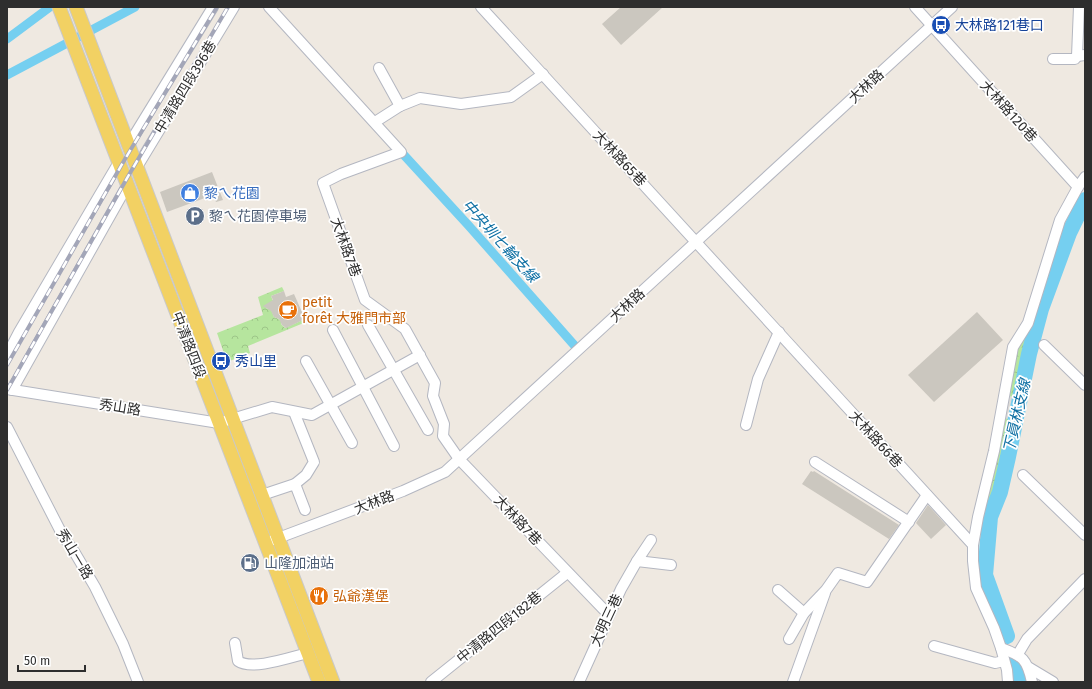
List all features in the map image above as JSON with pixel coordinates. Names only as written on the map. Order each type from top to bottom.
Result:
[{"type":"main road","name":"中清路四段","points":[[59,7],[319,682]]},
{"type":"main road","name":"中清路四段","points":[[76,7],[333,682]]},
{"type":"street","name":"中清路四段396巷","points":[[128,144],[213,7]]},
{"type":"street","name":"中清路四段396巷","points":[[137,167],[234,7]]},
{"type":"street","name":"大林路7巷","points":[[269,7],[401,152],[341,174],[323,184],[365,300],[405,329],[435,382],[433,396],[444,424],[443,436],[459,459],[609,615]]},
{"type":"street","name":"大林路65巷","points":[[481,7],[696,241]]},
{"type":"street","name":"大林路120巷","points":[[915,7],[1078,187]]},
{"type":"street","name":"大林路","points":[[266,543],[402,491],[445,472],[952,7]]},
{"type":"street","points":[[1053,59],[1075,59],[1081,56],[1079,7]]},
{"type":"street","points":[[379,68],[400,106]]},
{"type":"street","points":[[374,122],[400,106],[420,98],[461,104],[511,97],[543,74]]},
{"type":"street","points":[[7,355],[119,162]]},
{"type":"street","points":[[1008,682],[1001,648],[994,628],[976,588],[973,545],[978,517],[994,451],[1012,347],[1028,323],[1060,220],[1085,177]]},
{"type":"street","points":[[9,390],[128,184]]},
{"type":"street","name":"大林路66巷","points":[[696,241],[973,545]]},
{"type":"street","points":[[368,325],[428,430]]},
{"type":"street","points":[[333,330],[394,446]]},
{"type":"street","points":[[746,425],[758,379],[779,332]]},
{"type":"street","points":[[1044,346],[1085,385]]},
{"type":"street","name":"秀山路","points":[[9,390],[219,423],[272,407],[312,415],[420,355]]},
{"type":"street","points":[[306,361],[352,443]]},
{"type":"street","points":[[262,496],[295,484],[306,475],[314,462],[294,412]]},
{"type":"street","name":"秀山一路","points":[[7,427],[63,536],[75,553],[94,587],[123,644],[138,682]]},
{"type":"street","points":[[815,462],[908,522]]},
{"type":"street","points":[[1023,475],[1085,535]]},
{"type":"street","points":[[295,484],[305,510]]},
{"type":"street","points":[[789,639],[804,613],[826,590],[838,573],[867,582],[927,495]]},
{"type":"street","name":"大明三巷","points":[[578,682],[621,589],[651,540]]},
{"type":"street","points":[[637,561],[670,565]]},
{"type":"street","name":"中清路四段182巷","points":[[431,682],[567,573]]},
{"type":"street","points":[[1018,654],[1027,639],[1085,579]]},
{"type":"street","points":[[778,590],[804,613]]},
{"type":"street","points":[[793,682],[826,590]]},
{"type":"street","points":[[235,643],[238,661],[242,664],[259,664],[308,653]]},
{"type":"street","points":[[1001,648],[1018,654],[1028,667],[1053,682]]},
{"type":"street","points":[[937,650],[995,663],[1004,661]]},
{"type":"street","points":[[1028,667],[1032,682]]},
{"type":"green space","points":[[282,287],[284,291],[271,296],[273,301],[266,307],[267,309],[271,309],[274,317],[281,320],[281,324],[285,328],[305,319],[306,322],[248,346],[250,353],[227,362],[217,333],[263,315],[258,297]]},
{"type":"green space","points":[[1032,320],[1034,321],[1003,464],[982,530],[981,521],[1016,349]]},
{"type":"shaded area","points":[[1008,396],[1016,397],[1012,420],[1004,418]]},
{"type":"building","points":[[621,7],[663,7],[621,45],[602,24]]},
{"type":"building","name":"黎ㄟ花園","points":[[212,172],[223,200],[216,202],[213,195],[167,212],[160,192]]},
{"type":"building","points":[[284,291],[286,297],[294,294],[305,319],[286,328],[282,325],[279,319],[274,317],[271,311],[263,306],[273,300],[271,296]]},
{"type":"building","points":[[977,312],[1003,340],[934,402],[908,375]]},
{"type":"building","points":[[811,471],[814,471],[899,525],[889,539],[802,484]]},
{"type":"building","points":[[928,505],[946,525],[931,539],[916,523]]},
{"type":"waterway","name":"中央圳七輪支線","points":[[7,39],[50,7]]},
{"type":"waterway","points":[[7,75],[135,7]]},
{"type":"waterway","name":"中央圳七輪支線","points":[[403,154],[575,346]]},
{"type":"waterway","name":"下員林支線","points":[[1007,636],[985,575],[990,517],[1000,492],[1029,354],[1041,309],[1069,233],[1085,200]]},
{"type":"waterway","name":"下員林支線","points":[[1014,660],[1019,682]]},
{"type":"railway","points":[[7,365],[125,159],[217,7]]},
{"type":"railway","points":[[7,390],[130,173],[228,7]]},
{"type":"place","name":"大林路121巷口","points":[[941,25]]},
{"type":"place","name":"黎ㄟ花園","points":[[190,193]]},
{"type":"place","name":"黎ㄟ花園停車場","points":[[195,216]]},
{"type":"place","name":"petit forêt 大雅門市部","points":[[288,310]]},
{"type":"place","name":"秀山里","points":[[221,361]]},
{"type":"place","name":"山隆加油站","points":[[250,563]]},
{"type":"place","name":"弘爺漢堡","points":[[319,596]]}]
